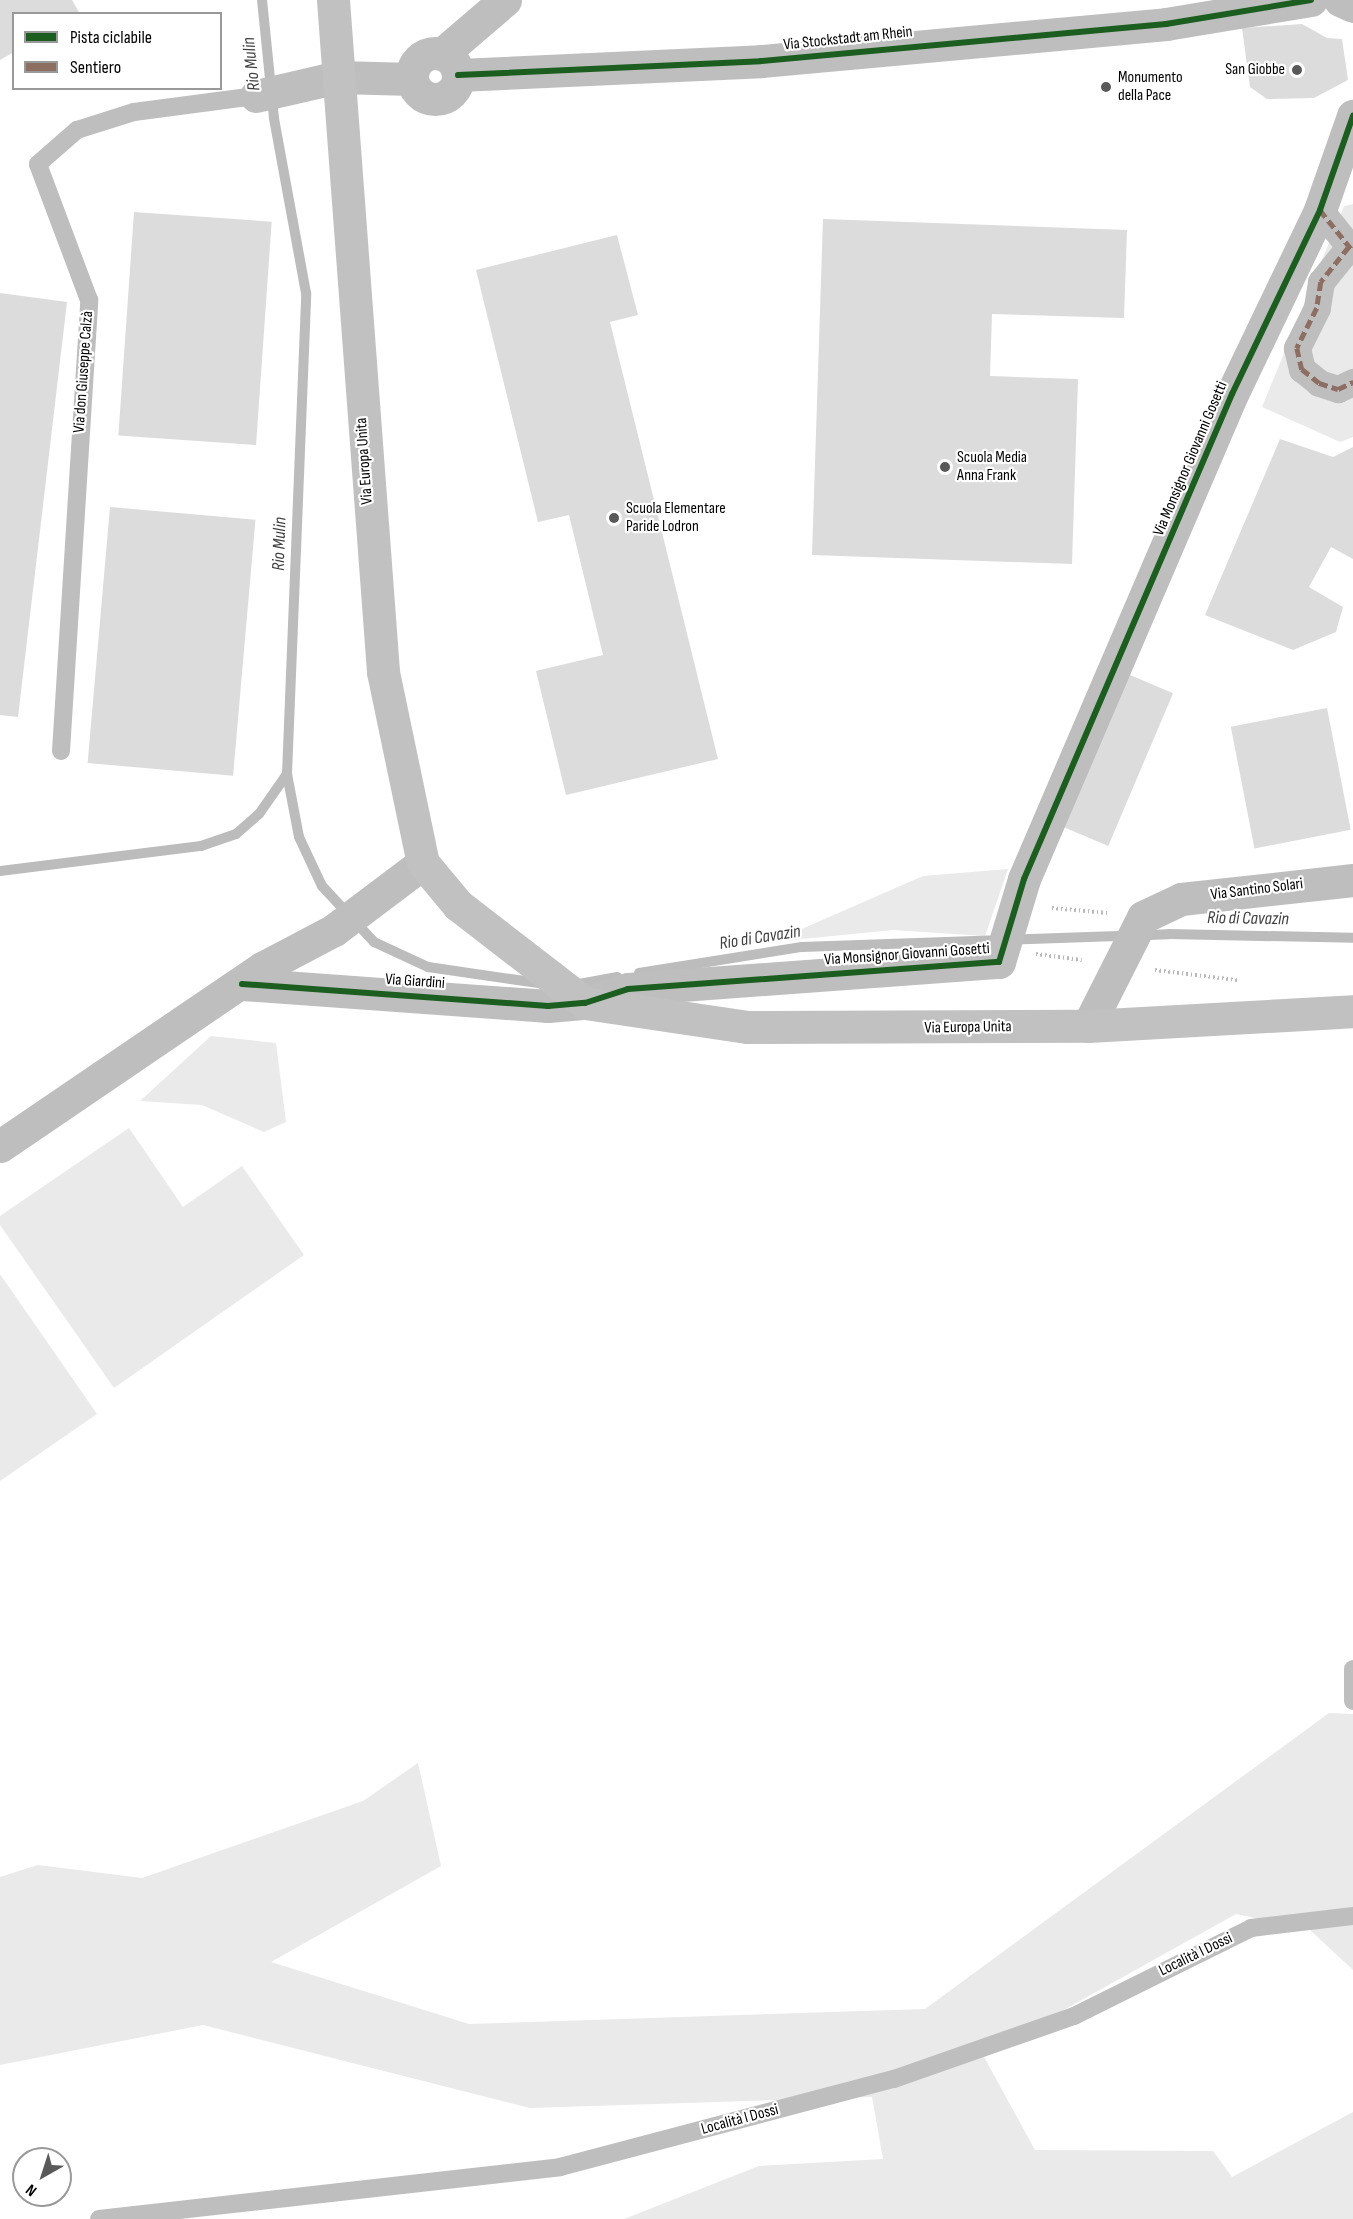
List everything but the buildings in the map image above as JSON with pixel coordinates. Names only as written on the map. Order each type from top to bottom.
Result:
[{"type":"main road","name":"Via Europa Unita","points":[[333,0],[382,672],[423,863],[458,905],[585,1003],[747,1027],[1088,1026],[1353,1011]]},
{"type":"street","points":[[270,93],[338,77],[412,79],[424,97],[438,99],[451,93],[450,64],[505,0]]},
{"type":"street","name":"Via Stockstadt am Rhein","points":[[450,64],[761,62],[1240,15],[1311,0]]},
{"type":"street","name":"Via Monsignor Giovanni Gosetti","points":[[585,1003],[628,990],[1001,955],[1019,905],[1024,879],[1232,394],[1320,210],[1353,116]]},
{"type":"street","points":[[1320,210],[1351,249],[1321,282],[1317,308],[1297,348],[1302,369],[1319,383],[1338,389],[1353,382]]},
{"type":"street","points":[[0,1146],[242,984],[334,930],[423,863]]},
{"type":"street","name":"Via Santino Solari","points":[[1088,1026],[1143,917],[1181,899],[1353,880]]},
{"type":"street","name":"Via Giardini","points":[[242,984],[548,1005],[585,1003]]},
{"type":"lane","name":"Via don Giuseppe Calzà","points":[[61,751],[89,300],[38,164],[76,130],[134,112],[270,93]]},
{"type":"lane","points":[[1353,1669],[1353,1701]]},
{"type":"lane","name":"Località I Dossi","points":[[99,2219],[560,2167],[916,2071],[1074,2016],[1251,1928],[1353,1916]]},
{"type":"path","points":[[1001,955],[1119,965],[1243,981]]},
{"type":"shaded area","points":[[1353,204],[1353,437],[1340,442],[1262,407],[1344,206]]},
{"type":"shaded area","points":[[1008,869],[985,936],[893,930],[772,942],[923,876]]},
{"type":"shaded area","points":[[211,1036],[276,1043],[286,1122],[264,1132],[202,1105],[140,1101]]},
{"type":"shaded area","points":[[129,1128],[183,1207],[242,1166],[304,1255],[114,1388],[0,1225],[0,1216]]},
{"type":"shaded area","points":[[0,1274],[97,1414],[0,1481]]},
{"type":"shaded area","points":[[1329,1713],[1353,1714],[1353,1970],[1310,1930],[1236,1914],[983,2055],[1035,2150],[1213,2151],[1232,2177],[1353,2112],[1353,2219],[624,2219],[759,2166],[883,2159],[872,2097],[530,2108],[203,2025],[0,2065],[0,1877],[38,1865],[142,1878],[363,1801],[418,1763],[441,1866],[271,1962],[469,2024],[925,2009]]},
{"type":"waterway","name":"Rio Mulin","points":[[0,871],[201,846],[236,834],[259,814],[287,774],[306,293],[274,118],[262,0]]},
{"type":"waterway","name":"Rio di Cavazin","points":[[287,774],[299,837],[322,886],[374,942],[428,967],[544,984]]},
{"type":"waterway","name":"Rio di Cavazin","points":[[639,973],[802,947],[1169,934],[1353,938]]},
{"type":"waterway","name":"Rio di Cavazin","points":[[574,985],[617,977]]},
{"type":"marked path","points":[[1320,210],[1353,251]]},
{"type":"marked path","points":[[1349,247],[1321,282],[1317,308],[1297,348],[1302,369],[1319,383],[1338,389],[1353,382]]},
{"type":"cycle path","points":[[458,75],[761,61],[1166,24],[1311,0]]},
{"type":"cycle path","points":[[242,984],[548,1006],[585,1003],[628,989],[999,962],[1024,879],[1232,394],[1320,210],[1353,116]]},
{"type":"place","name":"San Giobbe","points":[[1297,70]]},
{"type":"place","name":"Monumento della Pace","points":[[1106,87]]},
{"type":"place","name":"Scuola Media Anna Frank","points":[[945,467]]},
{"type":"place","name":"Scuola Elementare Paride Lodron","points":[[614,518]]}]
